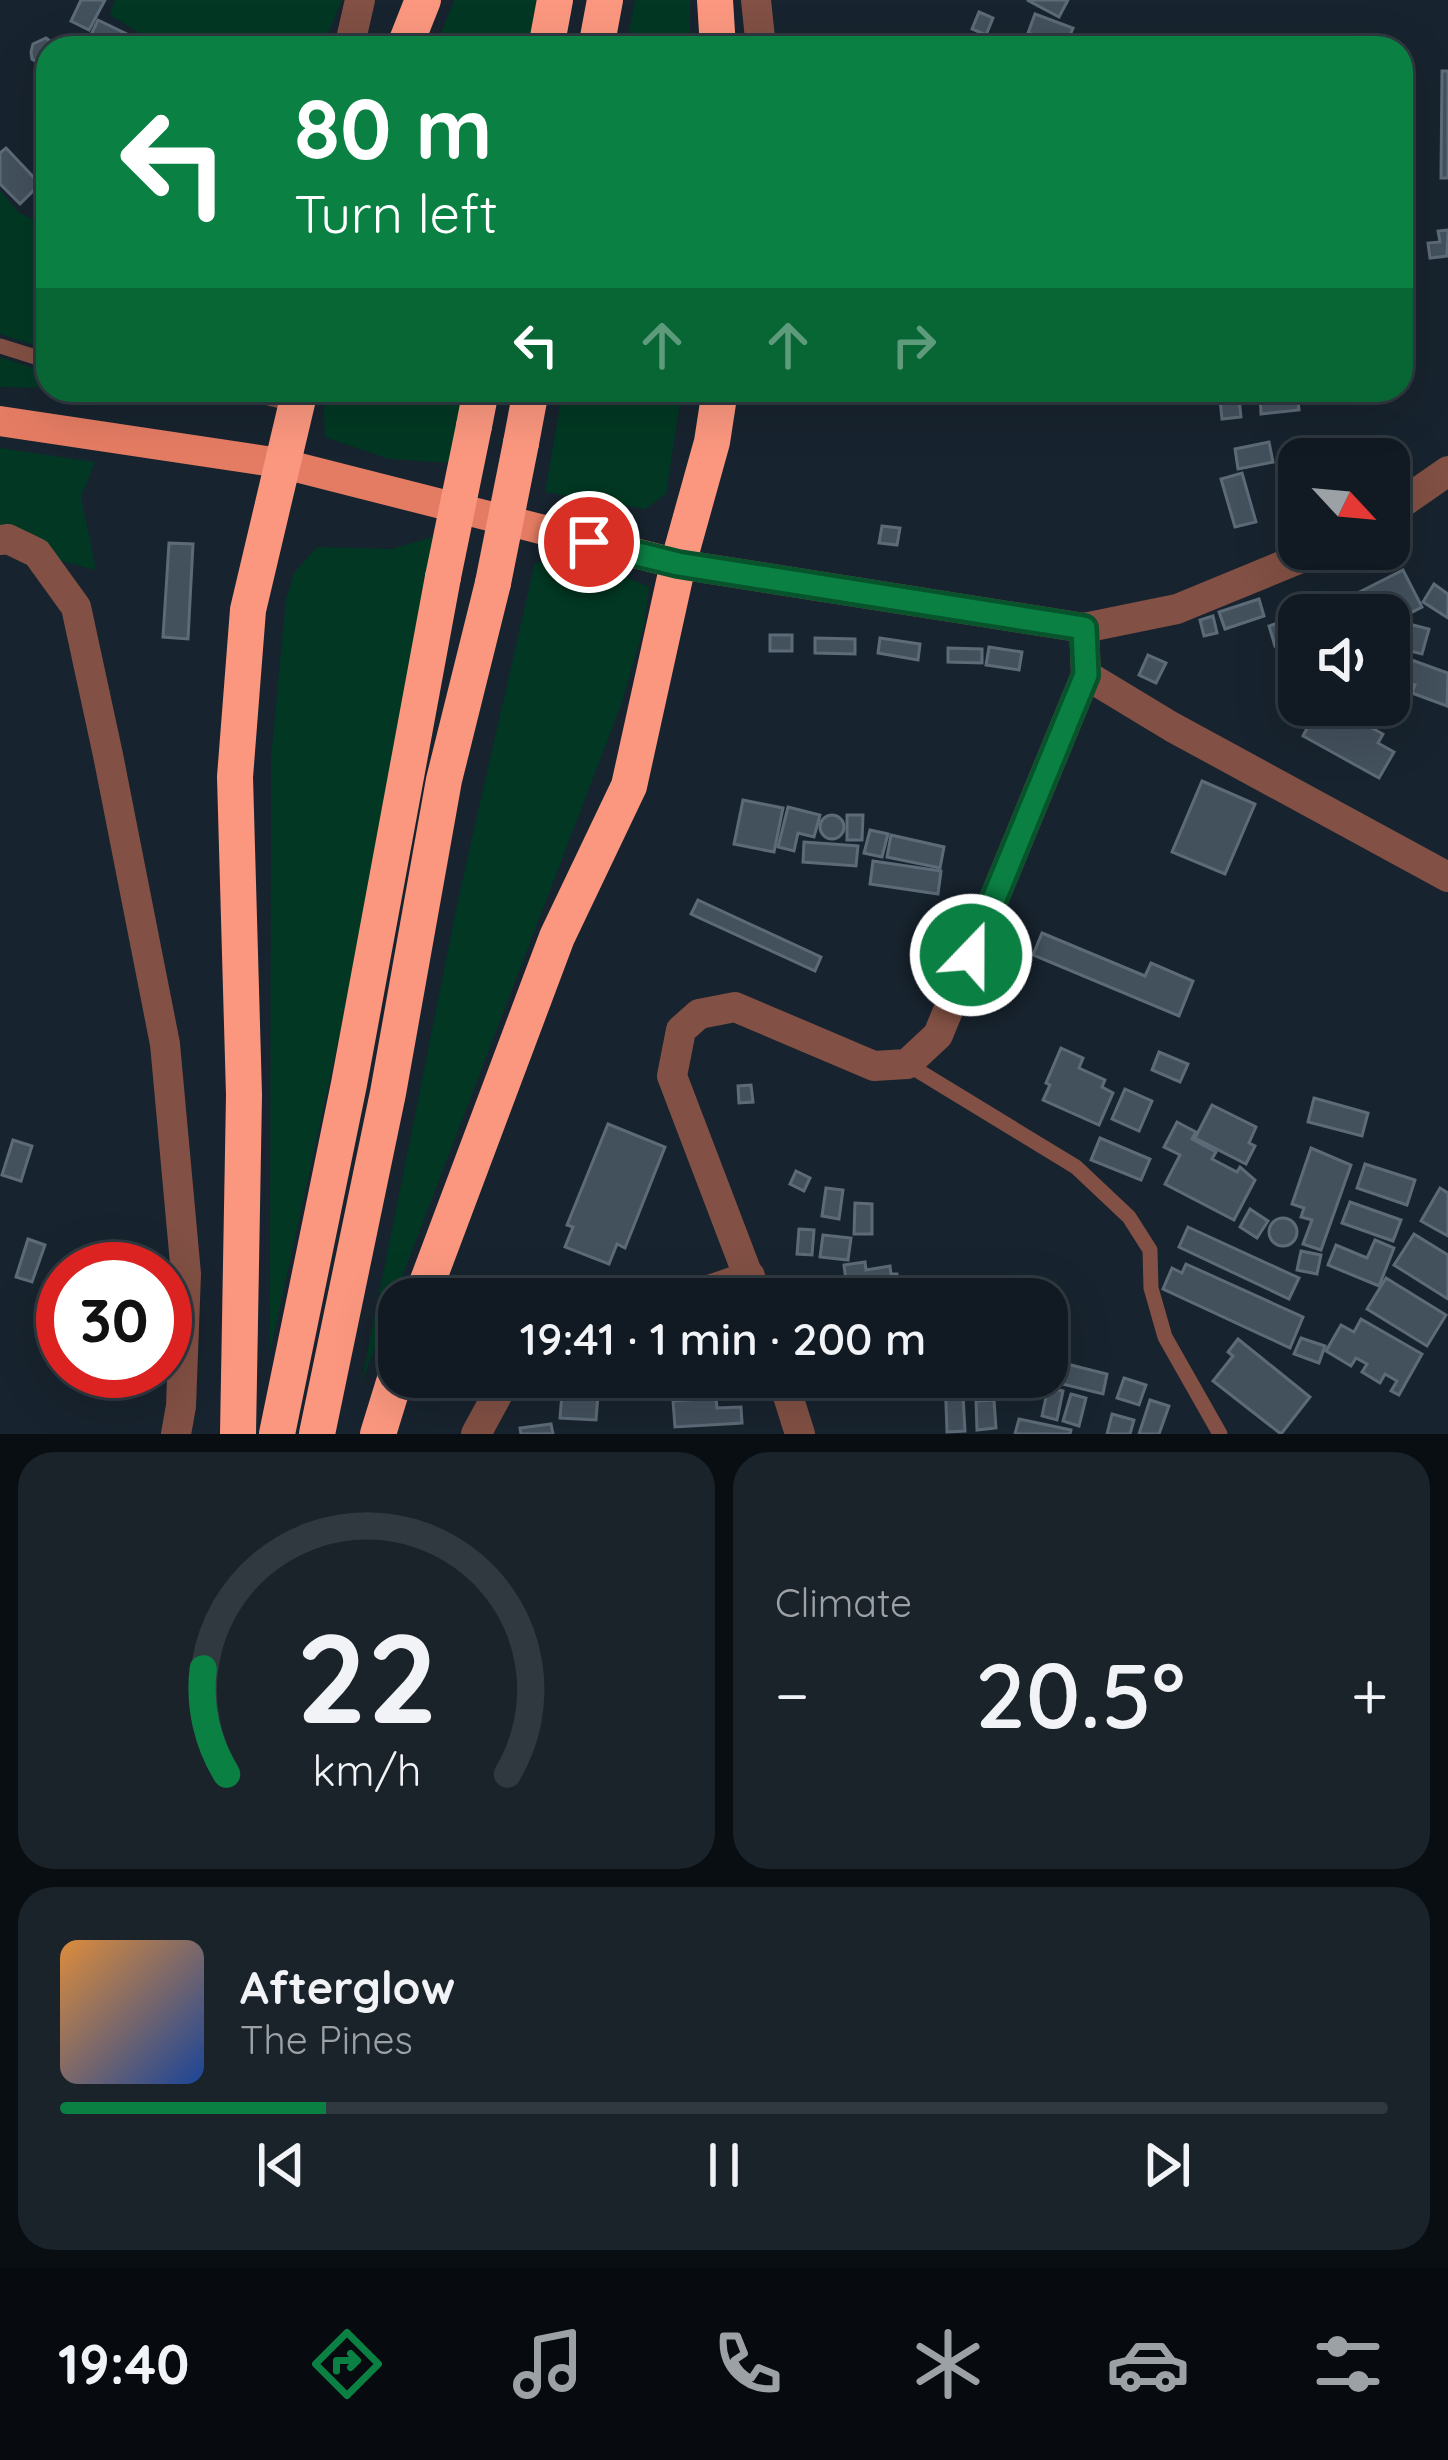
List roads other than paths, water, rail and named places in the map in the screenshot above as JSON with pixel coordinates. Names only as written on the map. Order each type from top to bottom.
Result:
[{"type":"highway","points":[[409,36],[424,0]]},
{"type":"highway","points":[[548,36],[555,0]]},
{"type":"highway","points":[[598,36],[605,0]]},
{"type":"highway","points":[[715,0],[717,36]]},
{"type":"highway","points":[[238,1434],[244,1095],[235,777],[248,610],[297,402]]},
{"type":"highway","points":[[317,1434],[388,1093],[444,781],[493,583],[529,402]]},
{"type":"highway","points":[[429,1278],[557,937],[629,786],[718,402]]},
{"type":"highway","points":[[278,1434],[478,408]]},
{"type":"highway","points":[[378,1434],[389,1398]]},
{"type":"main road","points":[[0,421],[280,463],[678,564]]},
{"type":"street","points":[[352,36],[360,0]]},
{"type":"street","points":[[756,0],[760,36]]},
{"type":"street","points":[[1410,497],[1448,470]]},
{"type":"street","points":[[0,540],[8,539],[37,554],[76,607],[112,778],[164,1044],[186,1274],[176,1434]]},
{"type":"street","points":[[678,564],[1084,628],[1177,609],[1278,567]]},
{"type":"street","points":[[750,1278],[672,1076],[681,1030],[698,1014],[735,1007],[874,1066],[907,1064],[938,1035],[1086,675],[1084,628]]},
{"type":"street","points":[[1086,675],[1448,877]]},
{"type":"street","points":[[476,1434],[496,1398]]},
{"type":"street","points":[[789,1398],[800,1434]]},
{"type":"lane","points":[[0,346],[36,357]]},
{"type":"lane","points":[[907,1064],[1076,1167],[1129,1217],[1150,1250],[1151,1288],[1165,1337],[1220,1434]]}]
